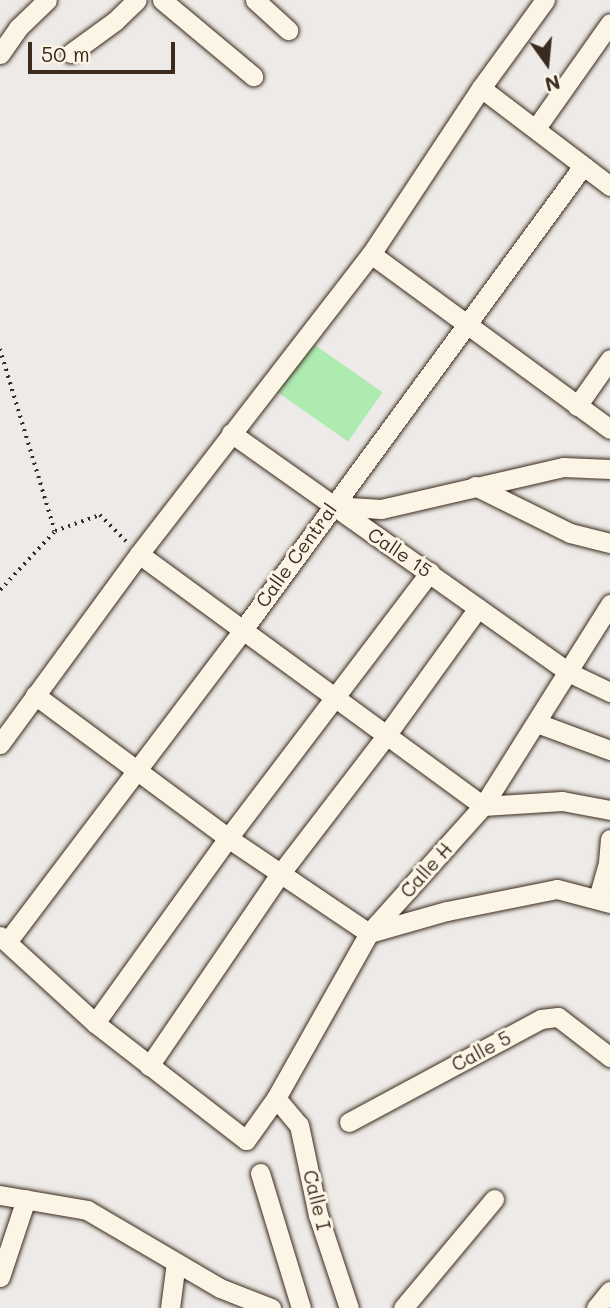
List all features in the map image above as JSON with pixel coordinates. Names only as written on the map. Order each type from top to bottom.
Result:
[{"type":"street","points":[[0,54],[18,28],[47,0]]},
{"type":"street","points":[[71,53],[116,21],[137,0]]},
{"type":"street","points":[[162,0],[253,76]]},
{"type":"street","points":[[256,0],[288,30]]},
{"type":"street","points":[[0,744],[139,554],[371,254],[481,88],[545,0]]},
{"type":"street","points":[[536,128],[610,23]]},
{"type":"street","points":[[481,88],[610,186]]},
{"type":"street","name":"Calle Central","points":[[4,939],[242,631],[583,166]]},
{"type":"street","points":[[371,254],[610,429]]},
{"type":"street","points":[[577,406],[610,359]]},
{"type":"street","name":"Calle 15","points":[[231,433],[568,672],[610,692]]},
{"type":"street","points":[[332,505],[381,509],[563,467],[610,469]]},
{"type":"street","points":[[475,486],[570,533],[610,543]]},
{"type":"street","points":[[139,554],[385,737],[483,806],[562,801],[596,805],[610,810]]},
{"type":"street","points":[[95,1023],[228,838],[430,572]]},
{"type":"street","name":"Calle H","points":[[149,1066],[246,1140],[276,1098],[369,933],[483,806],[610,604]]},
{"type":"street","points":[[4,939],[95,1023],[149,1066],[280,874],[385,737],[478,608]]},
{"type":"street","points":[[35,695],[228,838],[369,933],[516,895],[557,890],[604,900],[610,839]]},
{"type":"street","points":[[537,723],[610,750]]},
{"type":"street","name":"Calle 5","points":[[349,1122],[541,1019],[558,1017],[610,1057]]},
{"type":"street","name":"Calle I","points":[[276,1098],[299,1125],[318,1215],[349,1308]]},
{"type":"street","points":[[260,1173],[301,1308]]},
{"type":"street","points":[[0,1195],[87,1210],[220,1288],[271,1308]]},
{"type":"street","points":[[0,1277],[26,1199]]},
{"type":"street","points":[[403,1308],[494,1199]]},
{"type":"street","points":[[170,1308],[176,1262]]},
{"type":"street","points":[[596,1308],[610,1291]]},
{"type":"path","points":[[0,349],[55,531]]},
{"type":"path","points":[[0,590],[55,531],[100,515],[139,554]]},
{"type":"green space","points":[[312,343],[382,392],[348,441],[278,392]]}]
